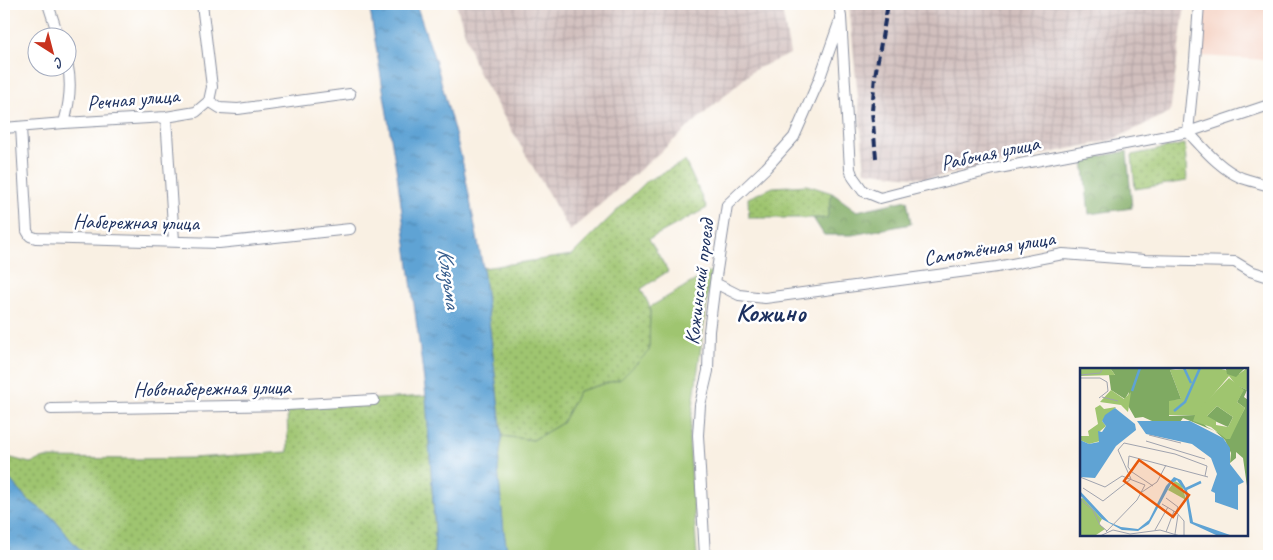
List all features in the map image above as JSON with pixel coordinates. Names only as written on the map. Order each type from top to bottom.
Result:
[{"type":"street","points":[[48,4],[56,28]]},
{"type":"street","points":[[202,4],[212,87],[209,101]]},
{"type":"street","name":"Рабочая улица","points":[[839,4],[850,169],[863,191],[880,198],[994,169],[1188,132],[1269,105]]},
{"type":"street","points":[[1199,4],[1188,132],[1213,159],[1226,169],[1241,177],[1269,186]]},
{"type":"street","name":"Кожинский проезд","points":[[705,556],[698,435],[700,405],[708,371],[709,331],[715,283],[728,205],[794,137],[819,80],[841,16]]},
{"type":"street","points":[[64,123],[70,91],[69,78]]},
{"type":"street","name":"Речная улица","points":[[4,128],[166,117],[196,112],[209,101],[220,108],[238,110],[350,94]]},
{"type":"street","points":[[166,117],[174,241]]},
{"type":"street","name":"Набережная улица","points":[[21,127],[27,231],[30,236],[36,238],[219,243],[350,229]]},
{"type":"street","name":"Самотёчная улица","points":[[715,283],[739,296],[765,298],[987,268],[1063,254],[1145,260],[1235,262],[1250,271],[1269,277]]},
{"type":"street","name":"Новонабережная улица","points":[[51,409],[287,405],[374,400]]},
{"type":"shaded area","points":[[456,4],[781,4],[790,54],[754,70],[570,231],[478,72]]},
{"type":"shaded area","points":[[849,4],[1185,4],[1170,112],[1112,140],[926,179],[865,171]]},
{"type":"shaded area","points":[[1204,4],[1269,4],[1269,60],[1199,56]]},
{"type":"green space","points":[[1185,144],[1187,181],[1135,189],[1132,155]]},
{"type":"green space","points":[[1127,151],[1132,208],[1089,214],[1083,160]]},
{"type":"green space","points":[[685,161],[707,208],[649,239],[668,271],[641,289],[650,307],[649,351],[621,379],[579,391],[562,423],[533,440],[502,436],[483,268],[572,255],[647,181]]},
{"type":"green space","points":[[807,185],[832,193],[827,218],[749,218],[748,198],[773,187]]},
{"type":"green space","points":[[832,193],[857,211],[907,200],[911,224],[852,235],[824,235],[813,218],[827,218]]},
{"type":"green space","points":[[711,271],[689,437],[697,556],[508,556],[498,469],[502,436],[533,440],[562,423],[579,391],[621,379],[649,351],[650,307]]},
{"type":"green space","points":[[426,396],[435,531],[434,556],[86,556],[53,518],[27,499],[4,473],[4,456],[30,463],[45,458],[192,458],[288,452],[287,405]]},
{"type":"water","name":"Клязьма","points":[[369,4],[416,4],[437,66],[463,164],[483,268],[502,436],[498,469],[508,556],[434,556],[435,531],[426,396],[397,174]]},
{"type":"water","points":[[4,473],[27,499],[53,518],[86,556],[16,556],[4,544]]},
{"type":"railway","points":[[876,158],[872,111],[875,76],[888,4]]},
{"type":"district","name":"Кожино","points":[[771,312]]}]
